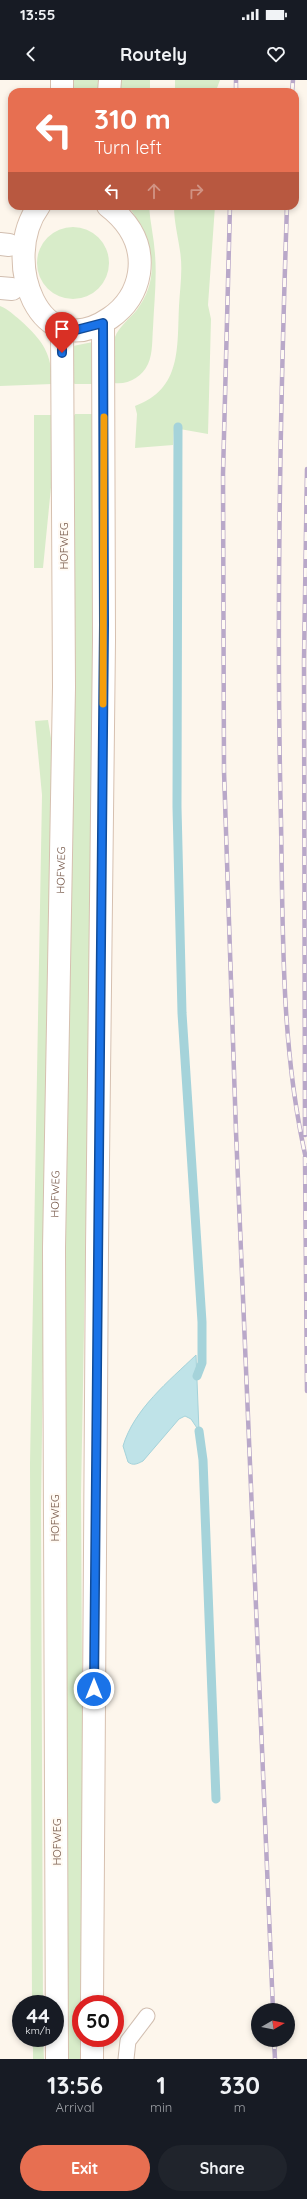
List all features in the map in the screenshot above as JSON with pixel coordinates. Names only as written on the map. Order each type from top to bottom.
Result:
[{"type":"main road","points":[[34,210],[16,228],[5,244],[7,267],[6,289],[32,315],[46,324],[62,329],[76,330],[103,323],[118,313],[130,299],[137,282],[140,264],[138,246],[131,229],[113,210]]},
{"type":"main road","points":[[92,1995],[97,1257],[104,648],[103,323]]},
{"type":"main road","name":"HOFWEG","points":[[57,2059],[54,1248],[64,687],[62,329]]},
{"type":"main road","points":[[92,2047],[92,2059]]},
{"type":"lane","points":[[126,2059],[128,2041],[147,2016]]},
{"type":"green space","points":[[69,80],[101,80],[100,88],[69,88]]},
{"type":"green space","points":[[120,80],[150,80],[150,88],[119,88]]},
{"type":"green space","points":[[175,80],[220,80],[217,88],[175,88]]},
{"type":"green space","points":[[131,210],[149,210],[156,263],[151,355],[148,364],[142,373],[134,379],[124,383],[114,383],[112,354],[113,342],[119,330],[136,311],[144,298],[150,285],[152,271],[148,244]]},
{"type":"green space","points":[[174,210],[215,210],[208,305],[211,319],[208,434],[174,428],[173,445],[135,448],[137,414],[135,406],[150,399],[161,389],[169,378],[177,351],[181,265]]},
{"type":"green space","points":[[73,227],[93,233],[103,243],[109,263],[103,283],[93,293],[73,299],[53,293],[43,283],[37,263],[43,243],[53,233]]},
{"type":"green space","points":[[0,306],[8,310],[35,334],[45,348],[52,373],[52,384],[0,386]]},
{"type":"green space","points":[[93,342],[93,384],[75,384],[73,383],[73,346]]},
{"type":"green space","points":[[75,414],[93,414],[94,771],[81,1496],[84,1995],[72,1995],[72,2047],[83,2047],[85,2059],[63,2059],[64,1995],[63,1995],[61,1438],[73,766],[75,533]]},
{"type":"green space","points":[[34,415],[54,415],[54,457],[43,568],[34,568]]},
{"type":"green space","points":[[48,720],[55,763],[46,1120],[41,1510],[43,1995],[32,1995],[30,1464],[42,795],[35,721]]},
{"type":"green space","points":[[33,2047],[43,2047],[44,2059],[33,2059]]},
{"type":"water","points":[[196,1355],[199,1431],[191,1419],[185,1416],[179,1419],[143,1461],[135,1464],[128,1462],[123,1446],[135,1420],[164,1385]]},
{"type":"waterway","points":[[178,427],[177,807],[182,1013],[202,1322],[202,1363],[197,1376]]},
{"type":"waterway","points":[[199,1431],[203,1460],[216,1799]]},
{"type":"railway","points":[[236,80],[236,88]]},
{"type":"railway","points":[[292,88],[293,80]]},
{"type":"railway","points":[[230,210],[223,474],[224,771],[236,1132],[273,2003]]},
{"type":"railway","points":[[287,210],[282,360],[279,591],[282,908],[285,994],[292,1079],[298,1121],[307,1163]]},
{"type":"railway","points":[[305,1135],[304,661],[307,469]]},
{"type":"railway","points":[[305,1157],[307,1391]]},
{"type":"railway","points":[[274,2047],[275,2059]]},
{"type":"slow traffic","points":[[103,704],[104,417]]},
{"type":"route","points":[[62,353],[62,329],[76,330],[89,328],[103,323],[104,624],[94,1689]]}]
